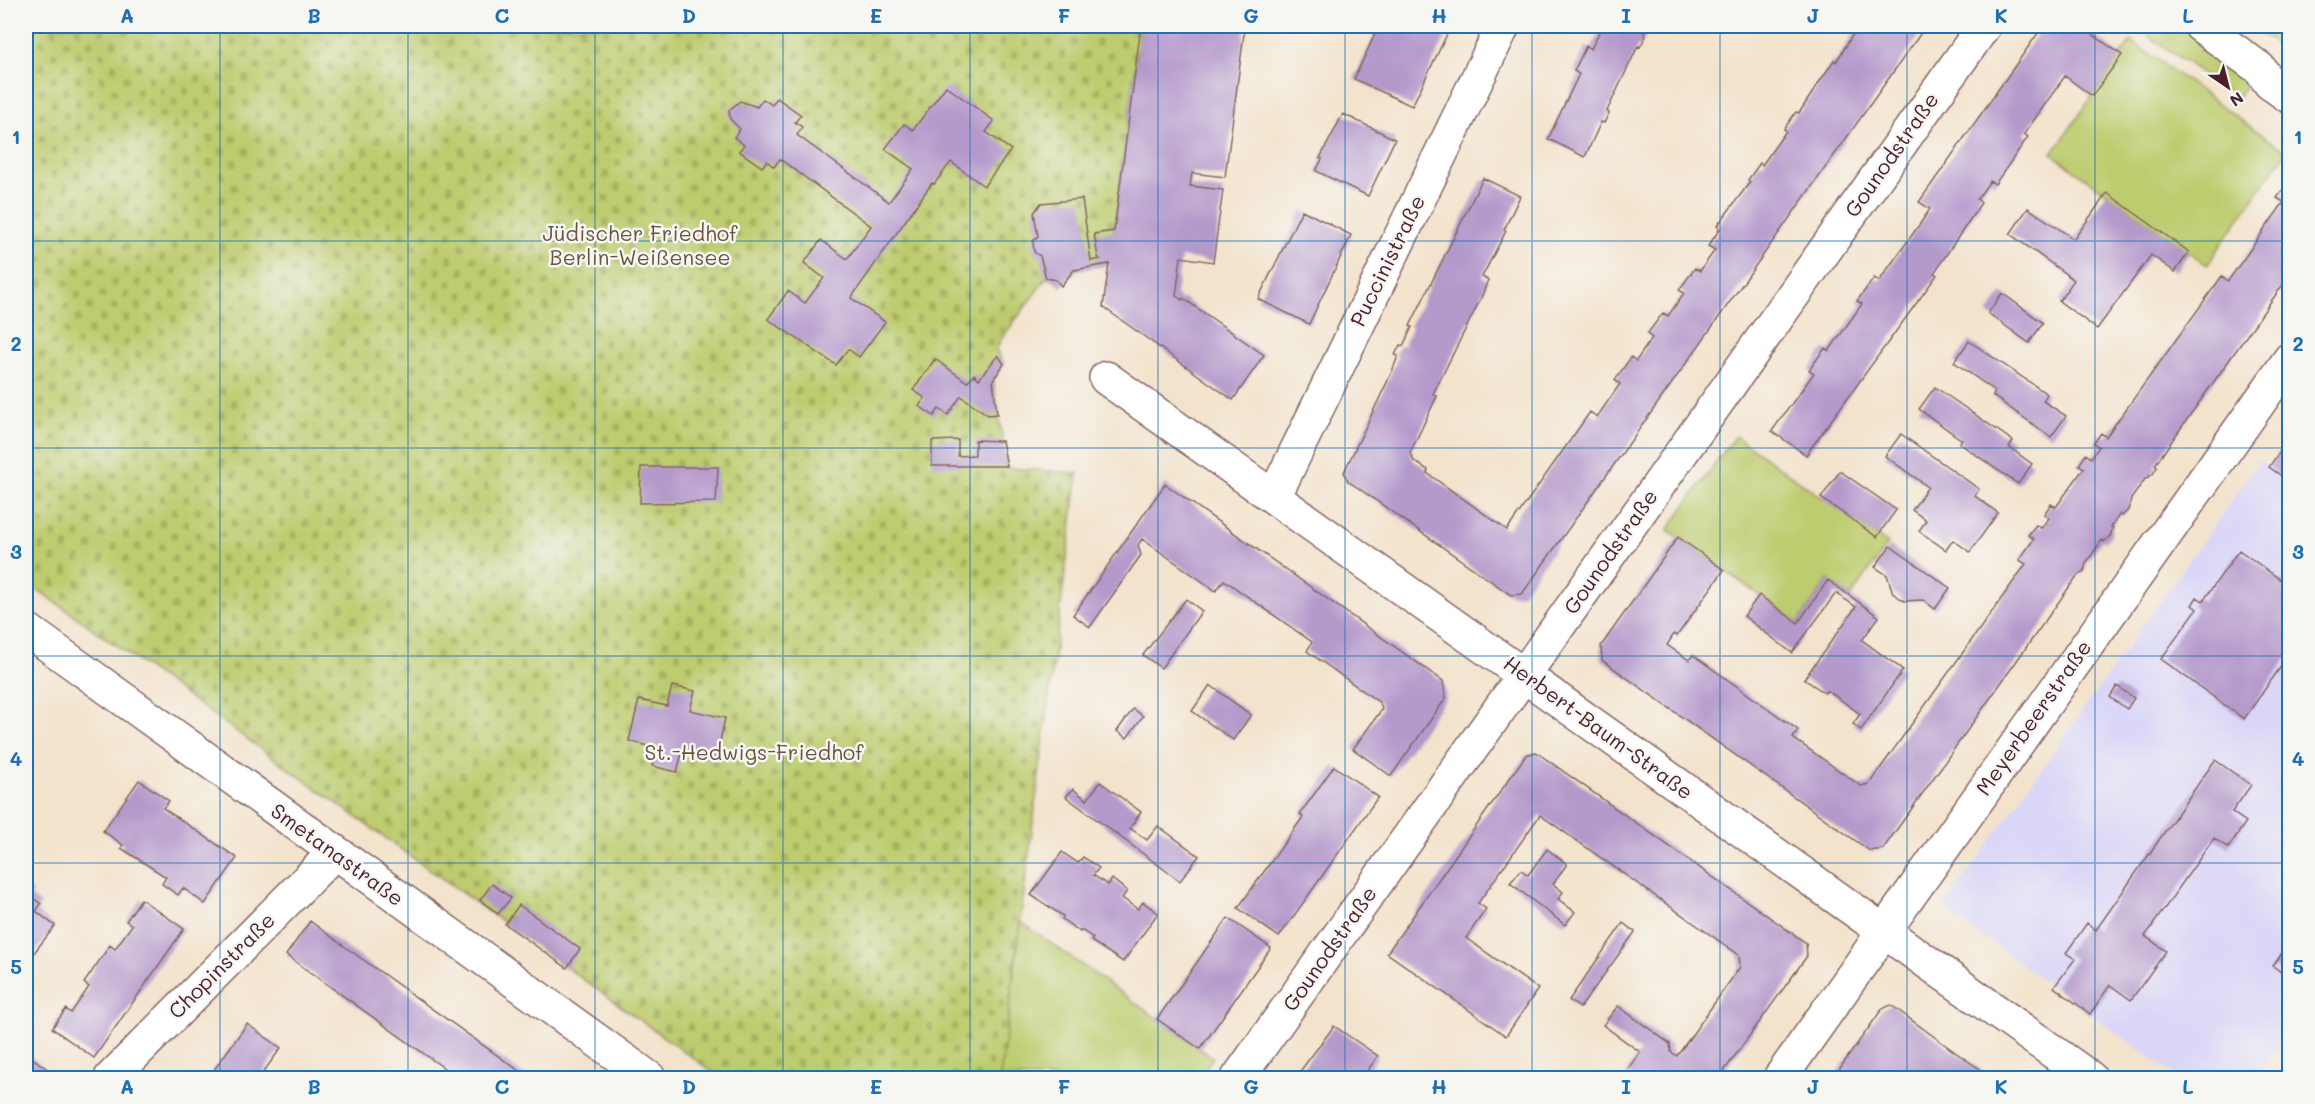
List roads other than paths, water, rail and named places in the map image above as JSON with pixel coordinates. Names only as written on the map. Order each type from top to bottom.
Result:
[{"type":"street","name":"Puccinistraße","points":[[1274,497],[1503,26]]},
{"type":"street","name":"Gounodstraße","points":[[1238,1078],[1983,26]]},
{"type":"street","points":[[2201,26],[2259,68],[2270,83],[2288,95]]},
{"type":"street","name":"Meyerbeerstraße","points":[[1780,1078],[2289,358]]},
{"type":"street","name":"Herbert-Baum-Straße","points":[[1106,378],[2090,1078]]},
{"type":"street","name":"Smetanastraße","points":[[26,629],[637,1075]]},
{"type":"street","name":"Chopinstraße","points":[[111,1078],[334,853]]},
{"type":"park label","name":"Jüdischer Friedhof Berlin-Weißensee","points":[[640,246]]},
{"type":"park label","name":"St.-Hedwigs-Friedhof","points":[[754,753]]}]
